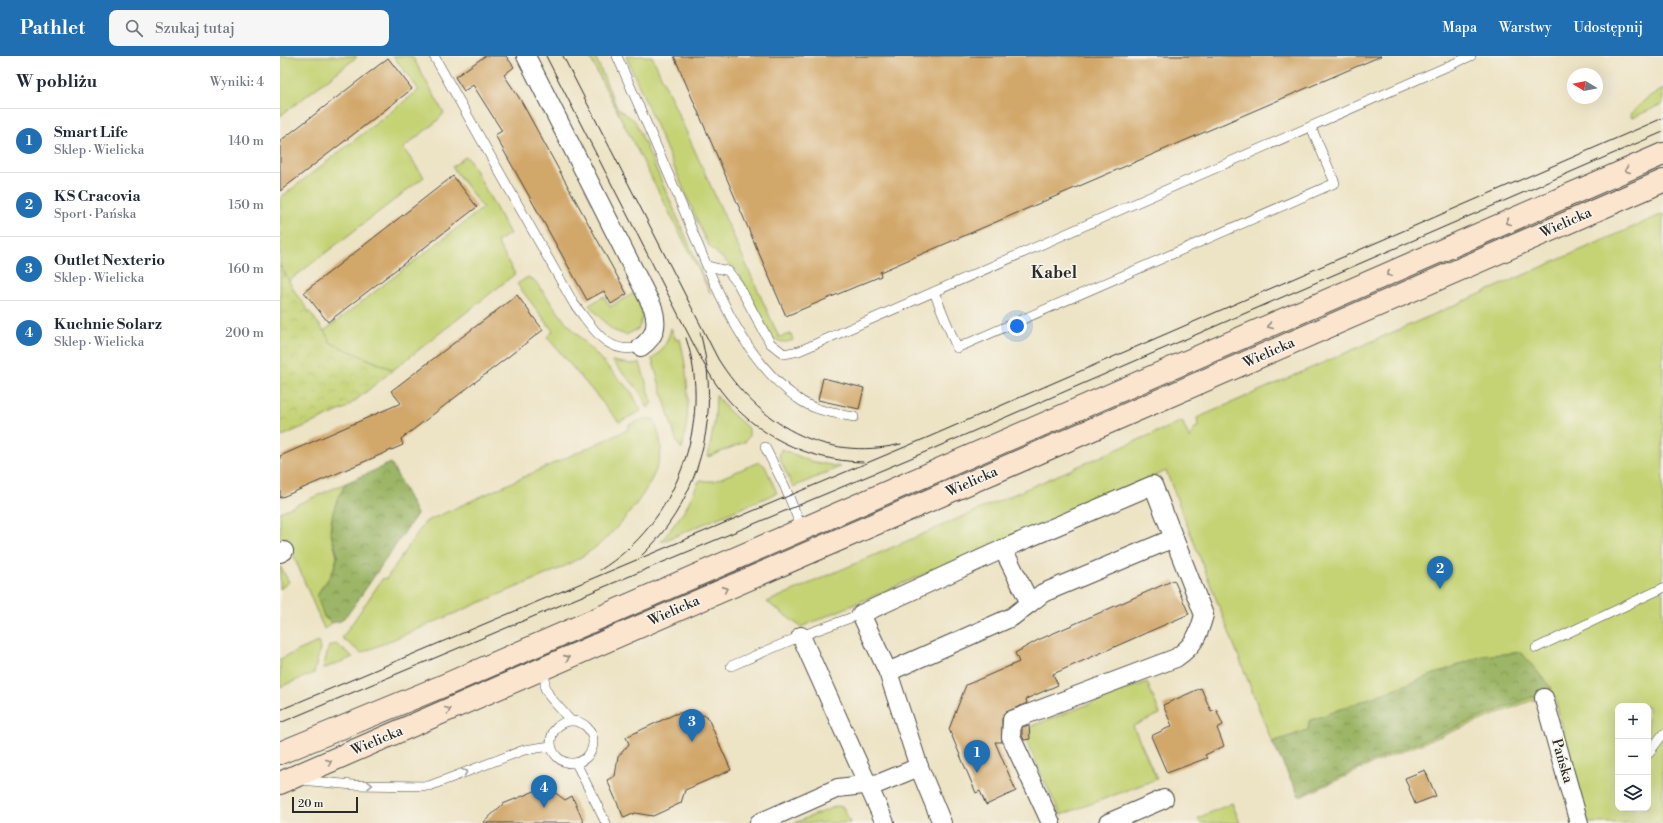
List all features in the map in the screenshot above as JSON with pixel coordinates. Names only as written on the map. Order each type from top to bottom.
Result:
[{"type":"main road","name":"Wielicka","points":[[280,753],[444,685],[1663,154]]},
{"type":"main road","name":"Wielicka","points":[[285,781],[1663,181]]},
{"type":"street","points":[[526,56],[653,308],[656,319],[655,330],[650,341],[641,347]]},
{"type":"street","points":[[942,823],[919,766],[888,672],[861,614],[1003,549],[1153,484],[1204,615],[1199,634],[1191,647],[1176,658],[1012,720],[1011,737],[1051,823]]},
{"type":"street","points":[[888,672],[1012,617],[1043,593],[1174,538]]},
{"type":"street","points":[[1003,549],[1030,603]]},
{"type":"street","points":[[801,636],[867,786],[885,823]]},
{"type":"street","name":"Pańska","points":[[1544,698],[1579,823]]},
{"type":"street","points":[[759,823],[838,788],[867,786],[880,783],[919,766]]},
{"type":"street","points":[[1108,823],[1164,799]]},
{"type":"lane","points":[[434,56],[574,304],[609,344],[619,349],[630,350],[641,347]]},
{"type":"lane","points":[[617,56],[708,266],[736,326],[756,358],[775,380],[798,399],[816,410],[854,417]]},
{"type":"lane","points":[[708,266],[728,271],[738,284],[770,343],[784,354],[800,351],[1471,56]]},
{"type":"lane","points":[[934,292],[957,348],[1306,196],[1335,183],[1311,127]]},
{"type":"lane","points":[[765,447],[802,529]]},
{"type":"lane","points":[[1536,648],[1663,588]]},
{"type":"lane","points":[[731,666],[801,636],[861,614]]},
{"type":"lane","points":[[545,668],[545,688],[550,697],[570,720]]},
{"type":"lane","points":[[570,720],[584,724],[589,729],[594,740],[593,747],[587,758],[576,763],[569,763],[558,758],[551,746],[553,732],[563,722],[570,720]]},
{"type":"lane","points":[[1651,750],[1663,734]]},
{"type":"lane","points":[[285,781],[353,785],[429,786],[524,750],[551,746]]},
{"type":"lane","points":[[576,763],[606,823]]},
{"type":"green space","points":[[280,56],[356,56],[357,57],[280,116]]},
{"type":"green space","points":[[393,56],[412,56],[444,113],[436,122],[403,148],[424,177],[289,281],[280,265],[280,198],[419,90]]},
{"type":"green space","points":[[589,56],[595,56],[617,108],[635,121],[711,294]]},
{"type":"green space","points":[[626,56],[652,56],[779,337],[791,334],[793,340],[781,342],[771,335],[738,272],[711,248],[706,241]]},
{"type":"green space","points":[[1663,89],[1663,104],[1632,118],[1630,114],[1646,99]]},
{"type":"green space","points":[[465,157],[469,159],[510,234],[497,242],[515,274],[393,370],[331,343],[324,331],[483,208],[452,167]]},
{"type":"green space","points":[[1663,214],[1663,823],[1588,823],[1553,692],[1383,759],[1301,797],[1278,740],[1272,742],[1166,471],[801,627],[767,602],[1182,421],[1190,439],[1193,429],[1198,427],[1197,418]]},
{"type":"green space","points":[[280,265],[296,294],[324,331],[331,343],[393,370],[346,408],[280,437]]},
{"type":"green space","points":[[528,277],[535,281],[564,320],[632,393],[641,411],[619,422],[547,337],[553,331],[517,284]]},
{"type":"green space","points":[[634,293],[642,311],[642,319],[638,329],[626,335],[612,330],[589,305],[604,296],[610,307]]},
{"type":"green space","points":[[671,328],[676,340],[680,339],[687,380],[688,408],[682,449],[677,443],[652,359],[664,346]]},
{"type":"green space","points":[[612,361],[631,364],[640,363],[652,402],[648,408],[638,389]]},
{"type":"green space","points":[[716,395],[728,410],[749,429],[749,436],[745,442],[708,457],[715,418]]},
{"type":"green space","points":[[644,419],[654,419],[661,445],[659,461],[654,475],[627,516],[606,539],[596,547],[557,570],[361,653],[342,638],[383,578],[386,579],[425,522],[629,429],[629,425]]},
{"type":"green space","points":[[781,449],[810,461],[840,467],[793,487],[779,457]]},
{"type":"green space","points":[[759,462],[765,466],[777,493],[661,542],[685,510],[699,481],[714,481]]},
{"type":"green space","points":[[391,463],[417,514],[351,610],[341,621],[332,623],[324,617],[317,596],[336,564],[336,551],[331,530],[335,506],[346,483]]},
{"type":"green space","points":[[346,483],[335,505],[330,531],[337,557],[331,577],[321,588],[324,617],[332,623],[324,629],[286,537],[280,539],[280,512]]},
{"type":"green space","points":[[280,566],[289,582],[280,589]]},
{"type":"green space","points":[[318,642],[320,648],[314,673],[280,687],[280,659]]},
{"type":"green space","points":[[336,644],[353,657],[323,669],[329,646]]},
{"type":"green space","points":[[1521,652],[1552,689],[1382,757],[1299,796],[1272,742],[1308,730],[1309,721],[1482,656]]},
{"type":"green space","points":[[1147,682],[1160,714],[1133,726],[1157,779],[1061,815],[1027,741],[1032,726]]},
{"type":"green space","points":[[1232,803],[1240,823],[1200,823],[1198,818]]},
{"type":"green space","points":[[837,806],[843,807],[850,823],[794,823]]},
{"type":"building","points":[[485,56],[506,56],[514,67],[504,75],[520,99],[627,294],[611,304],[604,291],[587,300],[495,135],[502,131],[473,85],[464,91],[455,77]]},
{"type":"building","points":[[674,56],[1381,56],[880,272],[881,276],[786,316]]},
{"type":"building","points":[[388,58],[412,89],[280,191],[280,141]]},
{"type":"building","points":[[453,176],[477,207],[328,322],[304,292]]},
{"type":"building","points":[[517,295],[543,330],[401,439],[403,445],[280,498],[280,456],[401,403],[391,391]]},
{"type":"building","points":[[823,378],[864,388],[859,409],[818,400]]},
{"type":"building","points":[[1174,580],[1189,614],[1053,674],[1058,685],[1026,699],[1027,703],[1004,713],[1002,719],[1002,742],[995,742],[1016,791],[986,805],[980,791],[976,793],[949,729],[966,685],[1019,662],[1015,653],[1038,640]]},
{"type":"building","points":[[1201,688],[1211,711],[1216,709],[1223,725],[1217,728],[1224,746],[1205,755],[1207,758],[1167,773],[1151,736],[1172,726],[1163,705]]},
{"type":"building","points":[[685,712],[707,716],[731,770],[685,790],[681,803],[653,816],[635,813],[624,818],[607,780],[615,776],[618,757],[629,744],[626,737],[675,714]]},
{"type":"building","points":[[1029,725],[1030,739],[1024,740],[1022,735],[1022,727]]},
{"type":"building","points":[[1425,770],[1436,796],[1415,804],[1405,778]]},
{"type":"building","points":[[542,788],[553,791],[565,800],[572,796],[584,823],[483,823],[503,804]]},
{"type":"tram line","points":[[546,56],[696,349],[721,391],[750,421],[766,433],[784,443],[802,451],[822,457],[863,462]]},
{"type":"tram line","points":[[563,56],[718,359],[734,382],[752,402],[773,419],[795,433],[819,442],[845,448],[872,448],[901,444]]},
{"type":"tram line","points":[[280,710],[931,436],[1663,118]]},
{"type":"tram line","points":[[280,723],[930,450],[1663,132]]},
{"type":"tram line","points":[[642,555],[662,533],[682,503],[700,457],[706,432],[708,407],[708,382],[700,332]]},
{"type":"tram line","points":[[600,570],[627,550],[649,526],[668,499],[682,468],[691,436],[695,403],[693,370],[686,338]]},
{"type":"place","name":"KS Cracovia","points":[[1440,589]]},
{"type":"place","name":"Outlet Nexterio","points":[[692,742]]},
{"type":"place","name":"Smart Life","points":[[977,773]]},
{"type":"place","name":"Kuchnie Solarz","points":[[544,808]]},
{"type":"district","name":"Kabel","points":[[1054,273]]}]
